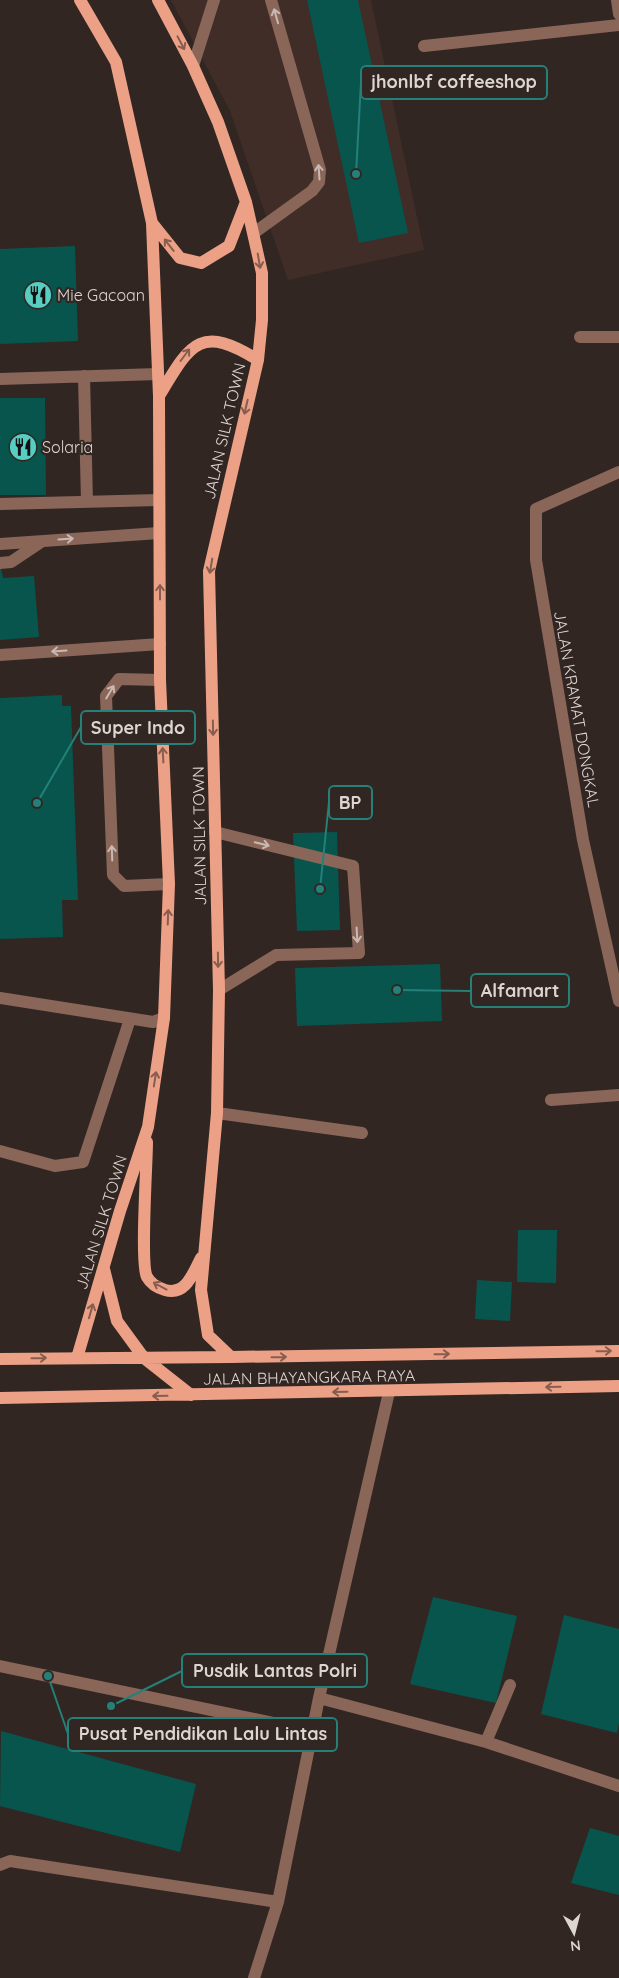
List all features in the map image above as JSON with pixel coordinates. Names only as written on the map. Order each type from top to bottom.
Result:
[{"type":"main road","name":"JALAN SILK TOWN","points":[[78,1358],[103,1267],[148,1127],[164,1018],[169,884],[160,680],[158,374],[152,223],[116,62],[80,0]]},
{"type":"main road","name":"JALAN SILK TOWN","points":[[158,0],[193,66],[218,122],[246,202],[262,273],[262,320],[258,360],[209,571],[219,990],[217,1113],[201,1290],[208,1335],[230,1358]]},
{"type":"main road","points":[[152,223],[180,258],[201,263],[229,246],[246,202]]},
{"type":"main road","points":[[158,396],[191,348],[213,340],[235,346],[258,360]]},
{"type":"main road","points":[[148,1127],[144,1255],[146,1276],[157,1287],[173,1292],[185,1287],[204,1253]]},
{"type":"main road","points":[[103,1267],[116,1322],[144,1358],[191,1395]]},
{"type":"main road","name":"JALAN BHAYANGKARA RAYA","points":[[0,1359],[230,1358],[619,1351]]},
{"type":"main road","name":"JALAN BHAYANGKARA RAYA","points":[[0,1398],[389,1392],[619,1386]]},
{"type":"street","points":[[193,66],[214,0]]},
{"type":"street","points":[[254,233],[312,191],[319,182],[320,170],[271,0]]},
{"type":"street","points":[[617,0],[619,14]]},
{"type":"street","points":[[424,46],[619,25]]},
{"type":"street","points":[[580,337],[619,337]]},
{"type":"street","points":[[0,379],[158,374]]},
{"type":"street","points":[[84,376],[88,502]]},
{"type":"street","name":"JALAN KRAMAT DONGKAL","points":[[619,472],[536,509],[536,560],[583,840],[619,1001]]},
{"type":"street","points":[[0,504],[159,500]]},
{"type":"street","points":[[0,544],[159,533]]},
{"type":"street","points":[[0,563],[11,562],[44,541]]},
{"type":"street","points":[[0,655],[160,644]]},
{"type":"street","points":[[160,680],[119,679],[106,696],[113,875],[124,886],[169,884]]},
{"type":"street","points":[[215,832],[353,866],[358,953],[276,955],[219,990]]},
{"type":"street","points":[[0,998],[153,1022],[164,1018]]},
{"type":"street","points":[[0,1151],[55,1166],[83,1162],[130,1019]]},
{"type":"street","points":[[551,1100],[619,1095]]},
{"type":"street","points":[[217,1113],[362,1133]]},
{"type":"street","points":[[254,1978],[278,1902],[312,1730],[389,1392]]},
{"type":"street","points":[[0,1666],[312,1730]]},
{"type":"street","points":[[486,1742],[510,1685]]},
{"type":"street","points":[[319,1698],[486,1742],[619,1786]]},
{"type":"street","points":[[0,1865],[10,1861],[278,1902]]},
{"type":"shaded area","points":[[171,0],[371,0],[424,250],[288,280],[230,111]]},
{"type":"building","points":[[307,0],[358,0],[408,233],[359,243]]},
{"type":"building","name":"Mie Gacoan","points":[[75,246],[78,341],[0,344],[0,249]]},
{"type":"building","name":"Solaria","points":[[0,398],[45,398],[46,495],[0,495]]},
{"type":"building","points":[[0,562],[3,578],[34,576],[39,637],[0,640]]},
{"type":"building","points":[[62,695],[62,706],[71,706],[78,900],[62,900],[63,937],[0,939],[0,698]]},
{"type":"building","points":[[337,832],[340,930],[297,931],[293,833]]},
{"type":"building","points":[[440,964],[442,1021],[297,1026],[295,968]]},
{"type":"building","points":[[518,1230],[557,1230],[556,1283],[517,1282]]},
{"type":"building","points":[[477,1280],[512,1282],[510,1321],[475,1319]]},
{"type":"building","points":[[433,1597],[517,1616],[496,1703],[410,1684]]},
{"type":"building","points":[[564,1615],[619,1629],[619,1723],[617,1733],[541,1714]]},
{"type":"building","points":[[1,1731],[196,1784],[180,1852],[0,1806]]},
{"type":"building","points":[[590,1828],[619,1836],[619,1895],[571,1883]]},
{"type":"place","name":"jhonlbf coffeeshop","points":[[356,174]]},
{"type":"place","name":"Mie Gacoan","points":[[38,295]]},
{"type":"place","name":"Solaria","points":[[23,447]]},
{"type":"place","name":"Super Indo","points":[[37,803]]},
{"type":"place","name":"BP","points":[[320,889]]},
{"type":"place","name":"Alfamart","points":[[397,990]]},
{"type":"place","name":"Pusat Pendidikan Lalu Lintas","points":[[48,1676]]},
{"type":"place","name":"Pusdik Lantas Polri","points":[[111,1706]]}]
